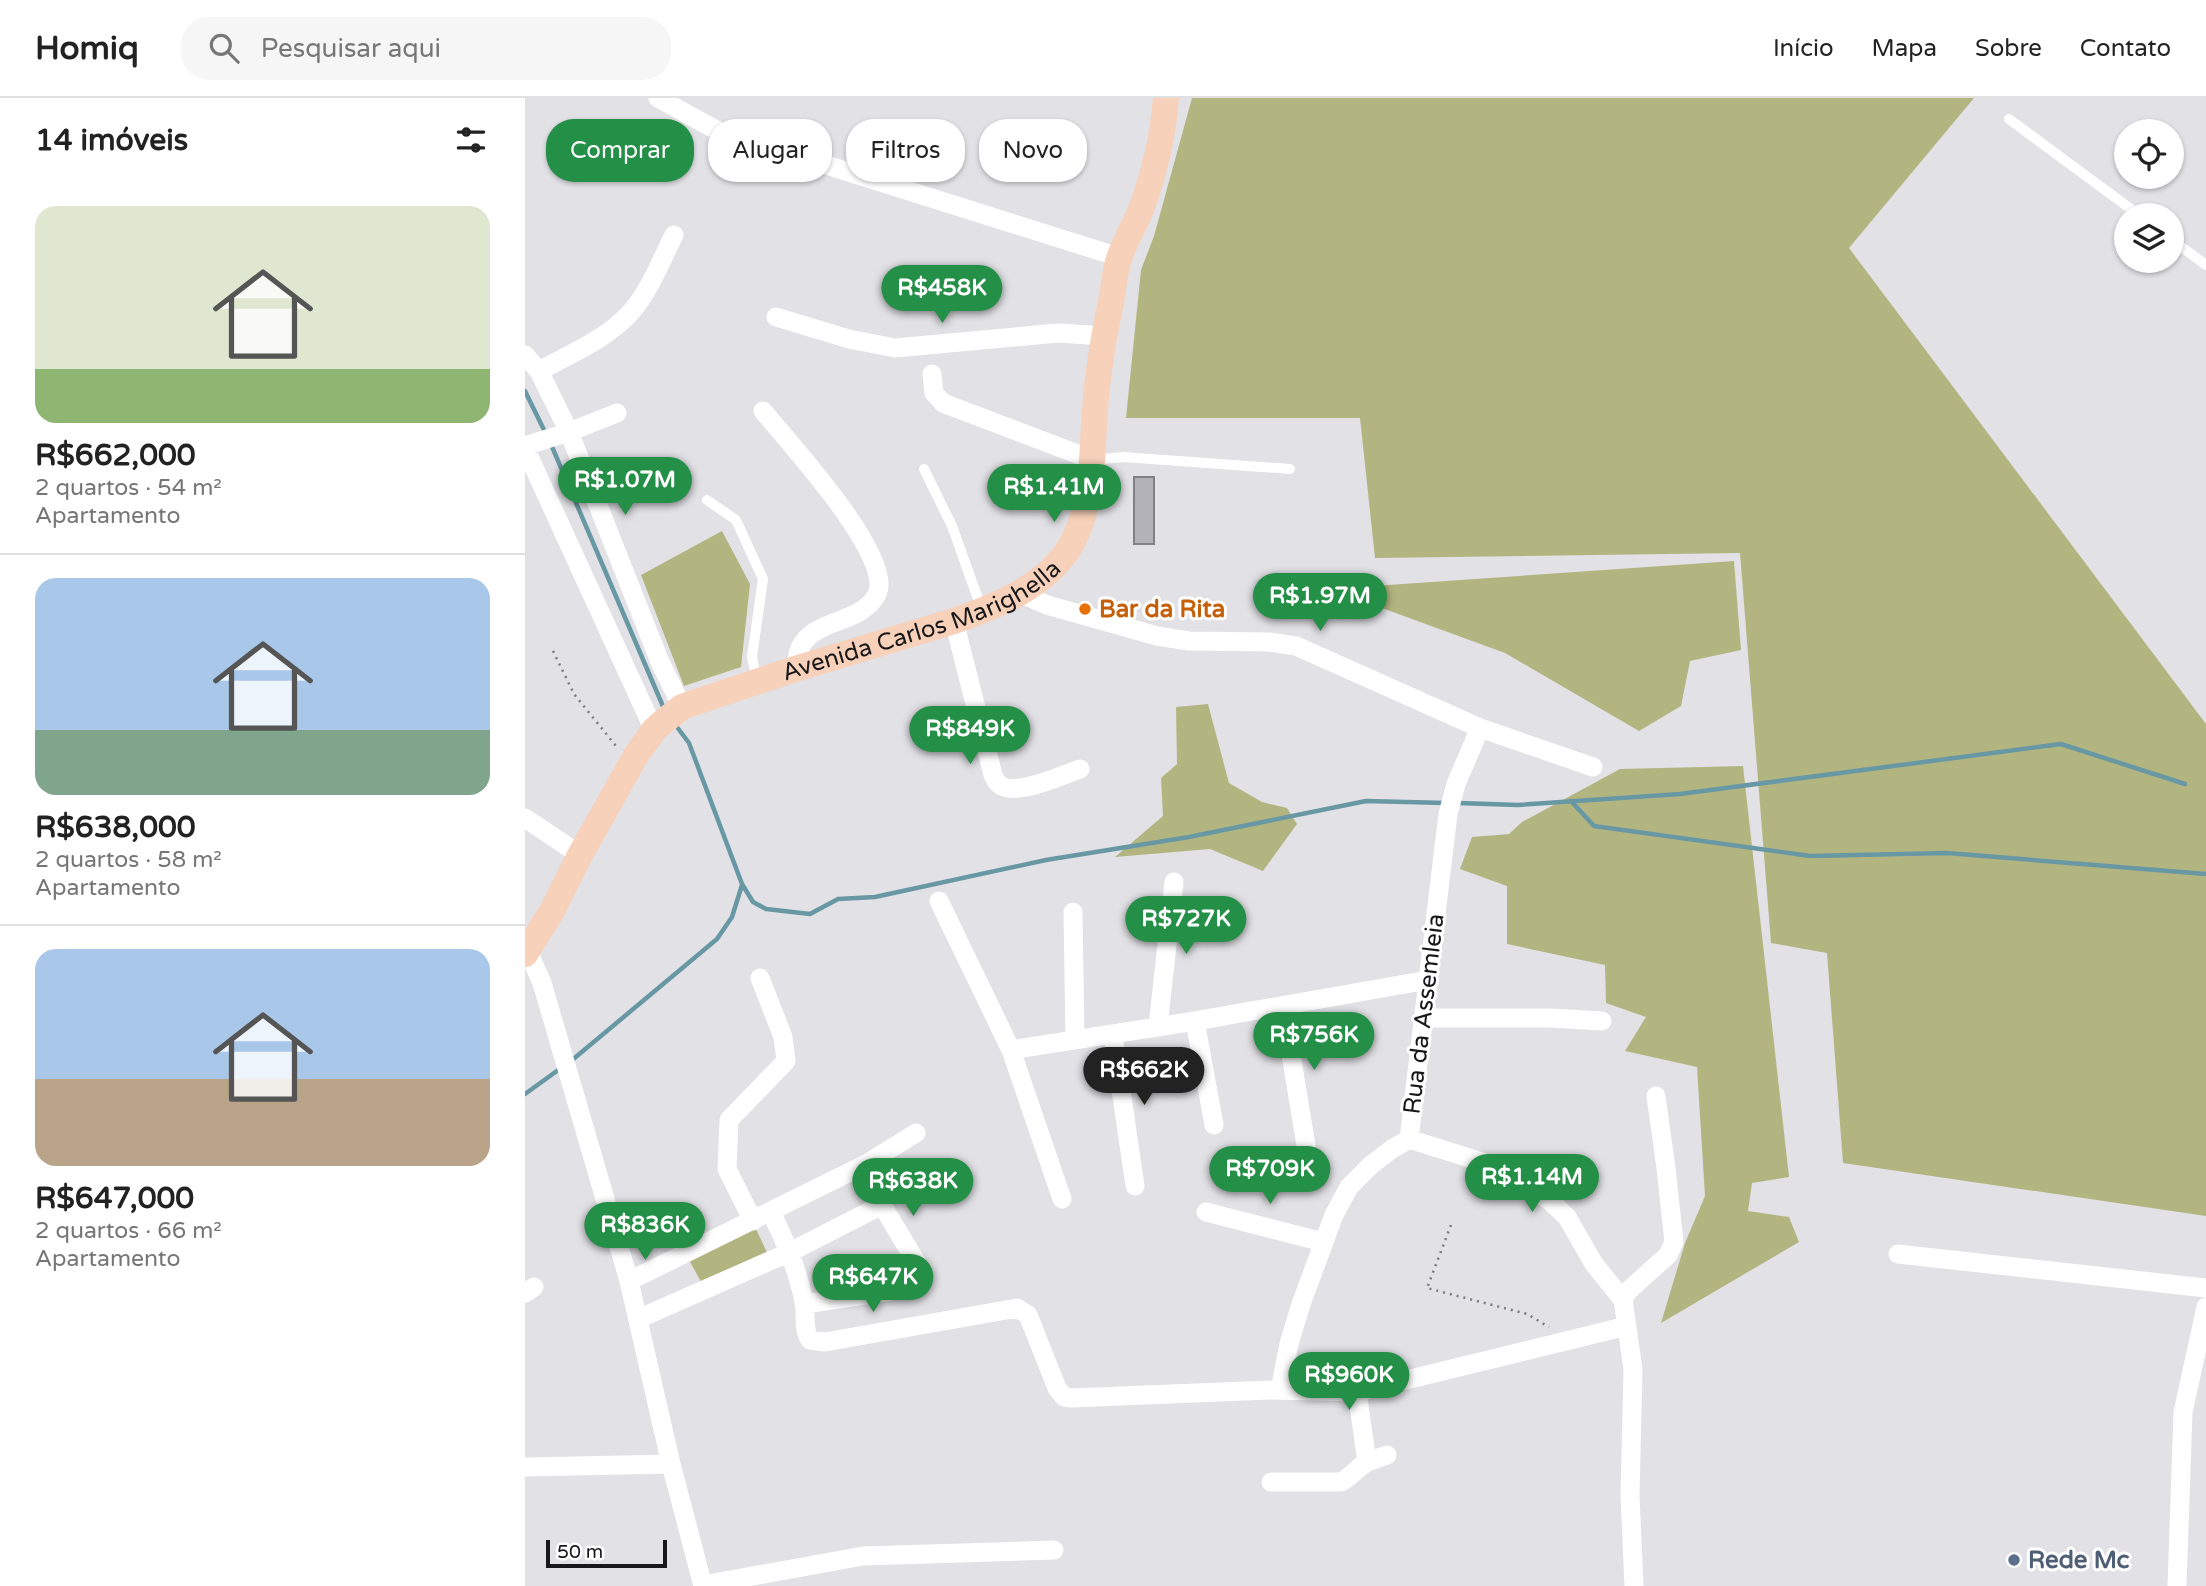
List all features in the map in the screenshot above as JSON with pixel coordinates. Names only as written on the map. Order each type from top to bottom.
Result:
[{"type":"street","points":[[658,98],[718,131],[1119,257]]},
{"type":"street","name":"Avenida Carlos Marighella","points":[[669,718],[757,681],[982,611],[1019,593],[1049,571],[1071,545],[1084,511],[1093,460],[1096,397],[1119,257],[1140,211],[1156,165],[1166,98]]},
{"type":"street","points":[[539,371],[611,330],[631,311],[649,285],[674,235]]},
{"type":"street","points":[[776,317],[849,339],[895,348],[1058,333],[1104,336]]},
{"type":"street","points":[[525,355],[539,371],[569,432],[660,662],[669,718],[631,765],[552,911],[526,953],[542,983],[629,1281],[671,1464],[703,1585],[863,1556],[1054,1549]]},
{"type":"street","points":[[932,374],[934,393],[943,403],[1093,460]]},
{"type":"street","points":[[763,411],[844,512],[874,562],[879,585],[876,598],[859,612],[814,633],[800,647],[795,669]]},
{"type":"street","points":[[617,413],[525,447],[669,718]]},
{"type":"street","points":[[1019,593],[1047,605],[1157,636],[1189,641],[1269,642],[1296,646],[1480,728],[1593,766]]},
{"type":"street","points":[[954,621],[993,775],[1000,785],[1011,789],[1023,788],[1080,769]]},
{"type":"street","name":"Rua da Assemleia","points":[[1280,1390],[1289,1344],[1334,1215],[1349,1187],[1371,1165],[1409,1139],[1448,814],[1456,784],[1480,728]]},
{"type":"street","points":[[525,818],[580,855]]},
{"type":"street","points":[[1158,1026],[1174,882]]},
{"type":"street","points":[[939,901],[1011,1050],[1062,1199]]},
{"type":"street","points":[[1073,912],[1075,1040]]},
{"type":"street","points":[[753,1221],[727,1169],[729,1120],[786,1061],[783,1037],[760,978]]},
{"type":"street","points":[[1011,1050],[1113,1035],[1427,980]]},
{"type":"street","points":[[1283,1006],[1306,1145]]},
{"type":"street","points":[[1424,1018],[1551,1018],[1602,1021]]},
{"type":"street","points":[[1195,1021],[1214,1125]]},
{"type":"street","points":[[1113,1035],[1135,1186]]},
{"type":"street","points":[[1623,1300],[1628,1291],[1668,1255],[1674,1242],[1667,1168],[1656,1096]]},
{"type":"street","points":[[629,1281],[866,1164],[916,1133]]},
{"type":"street","points":[[1409,1139],[1482,1162],[1549,1200],[1567,1217],[1594,1264],[1623,1300],[1633,1369],[1630,1495],[1634,1586]]},
{"type":"street","points":[[805,1304],[911,1287],[922,1280],[918,1265],[881,1205],[866,1164]]},
{"type":"street","points":[[638,1319],[790,1252],[881,1205]]},
{"type":"street","points":[[771,1212],[790,1252],[805,1304],[806,1334],[810,1340],[825,1342],[1017,1308],[1028,1315],[1057,1388],[1065,1397],[1071,1398],[1280,1390],[1357,1392],[1627,1326]]},
{"type":"street","points":[[1206,1212],[1323,1242]]},
{"type":"street","points":[[1898,1254],[2206,1288]]},
{"type":"street","points":[[2177,1586],[2183,1412],[2206,1307]]},
{"type":"street","points":[[1357,1392],[1367,1462]]},
{"type":"street","points":[[1271,1482],[1341,1482],[1355,1469],[1387,1455]]},
{"type":"street","points":[[525,1467],[671,1464]]},
{"type":"lane","points":[[2009,118],[2123,203]]},
{"type":"lane","points":[[2184,249],[2206,265]]},
{"type":"lane","points":[[1093,460],[1123,457],[1290,469]]},
{"type":"lane","points":[[924,469],[952,526],[982,611]]},
{"type":"lane","points":[[707,500],[736,520],[763,579],[752,657],[757,681]]},
{"type":"path","points":[[553,650],[574,694],[631,765]]},
{"type":"path","points":[[1451,1226],[1427,1289],[1527,1314],[1570,1340]]},
{"type":"green space","points":[[1192,98],[1974,98],[1849,248],[2206,724],[2206,1216],[1843,1163],[1827,953],[1771,943],[1740,553],[1375,558],[1360,418],[1126,418],[1141,270],[1154,236]]},
{"type":"green space","points":[[722,531],[750,584],[741,667],[684,686],[641,575]]},
{"type":"green space","points":[[1734,561],[1741,650],[1690,661],[1681,706],[1639,731],[1505,653],[1330,589]]},
{"type":"green space","points":[[1208,704],[1229,783],[1262,802],[1287,808],[1297,824],[1263,871],[1210,849],[1115,857],[1163,816],[1161,778],[1177,764],[1176,707]]},
{"type":"green space","points":[[1743,766],[1789,1177],[1752,1183],[1748,1211],[1789,1217],[1799,1242],[1661,1323],[1685,1243],[1705,1196],[1697,1067],[1625,1051],[1646,1017],[1606,1003],[1605,965],[1507,944],[1507,886],[1460,869],[1472,837],[1509,834],[1522,822],[1620,769]]},
{"type":"green space","points":[[755,1227],[770,1259],[706,1291],[689,1260]]},
{"type":"building","points":[[1134,477],[1154,477],[1154,544],[1134,544]]},
{"type":"waterway","points":[[525,391],[546,434]]},
{"type":"waterway","points":[[550,442],[665,711]]},
{"type":"waterway","points":[[674,723],[689,743],[742,884],[753,902],[766,909],[810,914],[838,899],[875,897],[1046,860],[1189,837],[1366,801],[1446,803]]},
{"type":"waterway","points":[[1458,803],[1518,805],[1680,794],[2061,744],[2185,784]]},
{"type":"waterway","points":[[1571,801],[1594,826],[1810,856],[1947,853],[2206,874]]},
{"type":"waterway","points":[[571,1061],[717,939],[732,917],[742,885]]},
{"type":"waterway","points":[[525,1094],[561,1068]]},
{"type":"place","name":"Bar da Rita","points":[[1085,609]]},
{"type":"place","name":"Rede Mc","points":[[2014,1560]]}]
